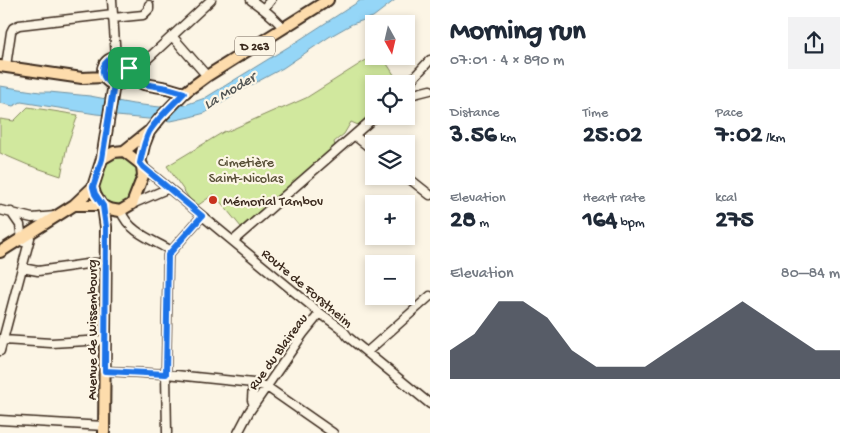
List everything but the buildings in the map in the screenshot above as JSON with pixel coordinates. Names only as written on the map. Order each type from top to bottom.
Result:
[{"type":"main road","name":"D 263","points":[[122,151],[150,130],[180,97],[207,76],[328,0]]},
{"type":"main road","points":[[129,72],[122,83],[114,84],[106,80],[103,68],[108,61],[116,58],[124,61],[129,72],[144,84],[167,88],[180,97]]},
{"type":"main road","points":[[3,66],[82,78],[104,77]]},
{"type":"main road","points":[[0,252],[74,205],[93,187],[102,159],[114,84]]},
{"type":"main road","name":"D 263","points":[[142,165],[144,145],[150,130]]},
{"type":"main road","points":[[106,227],[120,211],[132,204],[143,176],[142,165],[122,151],[107,131]]},
{"type":"main road","points":[[102,159],[114,152],[122,151]]},
{"type":"main road","points":[[93,187],[102,206]]},
{"type":"main road","points":[[74,205],[102,206],[120,211]]},
{"type":"main road","name":"Avenue de Wissembourg","points":[[102,206],[106,227],[104,430]]},
{"type":"street","points":[[112,0],[116,58]]},
{"type":"street","points":[[129,72],[142,64],[211,0]]},
{"type":"street","points":[[251,0],[264,9],[283,28]]},
{"type":"street","points":[[264,9],[272,0]]},
{"type":"street","points":[[3,66],[11,32],[13,28],[19,25],[143,15],[150,9],[149,5]]},
{"type":"street","points":[[172,36],[207,76]]},
{"type":"street","points":[[415,76],[430,60]]},
{"type":"street","points":[[415,94],[430,90]]},
{"type":"street","points":[[234,241],[366,125]]},
{"type":"street","points":[[354,136],[365,144]]},
{"type":"street","name":"Route de Forstheim","points":[[142,165],[320,313],[342,329],[348,337],[430,404]]},
{"type":"street","points":[[415,183],[430,195]]},
{"type":"street","points":[[132,204],[170,188]]},
{"type":"street","points":[[0,210],[32,218],[57,216]]},
{"type":"street","points":[[120,211],[125,221],[134,230],[168,249],[170,252]]},
{"type":"street","points":[[11,212],[28,234]]},
{"type":"street","points":[[0,351],[30,238],[25,216]]},
{"type":"street","points":[[168,433],[166,374],[168,259],[170,252],[202,216]]},
{"type":"street","points":[[22,268],[38,271],[106,263]]},
{"type":"street","points":[[367,352],[430,296]]},
{"type":"street","name":"Rue du Blaireau","points":[[238,433],[254,405],[303,334],[320,313]]},
{"type":"street","points":[[4,340],[51,343],[105,340]]},
{"type":"street","points":[[105,371],[166,374],[253,383],[267,387],[330,432]]},
{"type":"street","name":"Rue du Blaireau","points":[[253,383],[252,400],[254,405]]},
{"type":"street","points":[[0,420],[104,430]]},
{"type":"green space","name":"Cimetière Saint-Nicolas","points":[[365,61],[365,65],[388,65],[394,75],[365,75],[365,119],[358,125],[351,122],[344,134],[334,142],[335,146],[241,227],[214,194],[197,206],[191,201],[167,166],[225,131],[306,98]]},
{"type":"green space","points":[[28,107],[78,115],[67,146],[61,176],[0,153],[0,119],[14,121]]},
{"type":"green space","points":[[116,158],[129,160],[138,173],[138,178],[130,197],[127,201],[120,204],[110,203],[103,199],[99,184],[104,168]]},
{"type":"water","name":"La Moder","points":[[361,0],[395,0],[376,15],[365,15],[365,20],[352,24],[329,37],[283,68],[205,113],[190,117],[171,121],[96,114],[21,102],[13,106],[0,103],[0,86],[40,92],[90,96],[160,107],[185,105],[205,98]]},
{"type":"place","name":"Mémorial Tambov","points":[[213,200]]},
{"type":"route","points":[[112,58],[120,58],[129,68],[128,77],[139,82],[184,93],[149,132],[140,163],[202,216],[168,255],[166,374],[105,371],[106,227],[103,206],[93,187],[102,159],[114,84],[106,80],[103,68],[112,58]]}]
